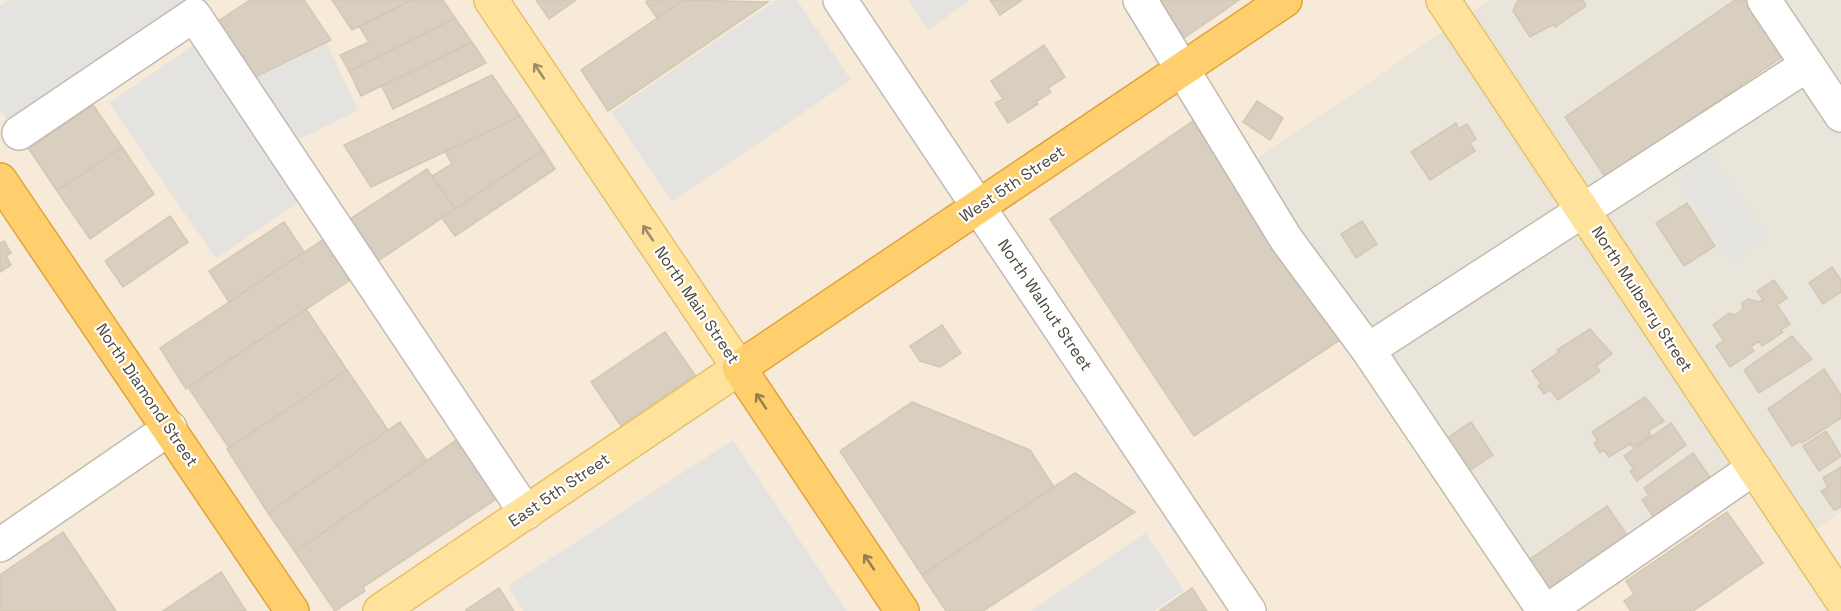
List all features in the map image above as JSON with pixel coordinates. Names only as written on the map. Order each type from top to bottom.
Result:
[{"type":"highway","name":"West 5th Street","points":[[739,368],[1285,0]]},
{"type":"highway","name":"North Diamond Street","points":[[0,180],[292,611]]},
{"type":"highway","name":"North Main Street","points":[[739,368],[902,611]]},
{"type":"main road","name":"North Main Street","points":[[491,0],[739,368]]},
{"type":"main road","name":"North Mulberry Street","points":[[1443,0],[1841,599]]},
{"type":"main road","name":"East 5th Street","points":[[380,611],[739,368]]},
{"type":"street","name":"North Walnut Street","points":[[840,0],[1249,611]]},
{"type":"street","points":[[1140,0],[1286,239],[1368,350],[1546,611],[1754,468]]},
{"type":"street","points":[[1764,0],[1841,115]]},
{"type":"street","points":[[19,133],[195,15],[526,513]]},
{"type":"street","points":[[1368,350],[1582,208],[1807,65]]},
{"type":"street","points":[[0,545],[170,428]]},
{"type":"shaded area","points":[[0,0],[1489,0],[1254,161],[1542,599],[1753,454],[1807,535],[1841,512],[1841,611],[0,611]]},
{"type":"shaded area","points":[[8,0],[210,0],[182,12],[11,126],[0,110],[0,6]]},
{"type":"shaded area","points":[[776,0],[797,0],[851,80],[672,202],[611,112]]},
{"type":"shaded area","points":[[908,0],[971,0],[928,30]]},
{"type":"shaded area","points":[[1489,0],[1841,0],[1841,512],[1807,535],[1542,600],[1254,160]]},
{"type":"shaded area","points":[[200,41],[307,196],[216,259],[109,103]]},
{"type":"shaded area","points":[[326,42],[358,110],[292,143],[251,79]]},
{"type":"shaded area","points":[[1708,148],[1769,238],[1732,263],[1677,181],[1693,170],[1688,162]]},
{"type":"shaded area","points":[[733,440],[847,611],[524,611],[508,586]]},
{"type":"shaded area","points":[[1145,533],[1184,590],[1154,611],[1031,611]]},
{"type":"building","points":[[250,0],[304,0],[331,40],[251,79],[214,24]]},
{"type":"building","points":[[332,0],[412,0],[352,30]]},
{"type":"building","points":[[412,0],[443,0],[455,18],[349,71],[340,55],[369,42],[359,26]]},
{"type":"building","points":[[536,0],[576,0],[549,19]]},
{"type":"building","points":[[648,0],[684,0],[657,18],[646,2]]},
{"type":"building","points":[[684,0],[768,2],[608,111],[581,70]]},
{"type":"building","points":[[990,0],[1022,0],[1000,15]]},
{"type":"building","points":[[1158,0],[1239,0],[1184,38]]},
{"type":"building","points":[[1518,0],[1583,0],[1586,6],[1555,27],[1554,24],[1530,37],[1513,11]]},
{"type":"building","points":[[1735,0],[1748,0],[1785,55],[1606,178],[1565,117]]},
{"type":"building","points":[[455,18],[472,42],[361,96],[349,71]]},
{"type":"building","points":[[472,42],[486,63],[393,109],[382,86]]},
{"type":"building","points":[[1044,45],[1065,77],[1048,88],[1051,92],[1036,102],[1038,104],[1008,123],[995,103],[1003,99],[991,81]]},
{"type":"building","points":[[492,75],[520,116],[371,187],[344,145]]},
{"type":"building","points":[[1257,101],[1283,118],[1270,140],[1243,122]]},
{"type":"building","points":[[93,105],[122,147],[57,191],[29,149]]},
{"type":"building","points":[[520,116],[543,150],[455,209],[432,176],[452,164],[445,152]]},
{"type":"building","points":[[1193,121],[1343,338],[1194,436],[1050,219]]},
{"type":"building","points":[[1456,123],[1459,129],[1467,124],[1476,139],[1470,143],[1475,151],[1430,180],[1411,152]]},
{"type":"building","points":[[122,147],[154,194],[90,239],[57,191]]},
{"type":"building","points":[[543,150],[555,169],[455,236],[442,218]]},
{"type":"building","points":[[427,169],[455,209],[375,263],[347,221]]},
{"type":"building","points":[[1687,203],[1715,246],[1684,266],[1656,223]]},
{"type":"building","points":[[170,216],[188,242],[123,287],[105,261]]},
{"type":"building","points":[[1362,221],[1377,244],[1356,258],[1341,234]]},
{"type":"building","points":[[284,222],[304,252],[229,302],[209,271]]},
{"type":"building","points":[[324,239],[350,280],[186,389],[160,348]]},
{"type":"building","points":[[4,241],[11,253],[6,256],[11,265],[0,272],[0,243]]},
{"type":"building","points":[[1832,267],[1841,280],[1841,292],[1823,304],[1809,283]]},
{"type":"building","points":[[1774,280],[1787,298],[1777,305],[1790,324],[1781,330],[1783,332],[1762,346],[1759,341],[1751,347],[1754,351],[1730,367],[1716,346],[1724,341],[1713,325],[1729,313],[1735,315],[1743,309],[1742,303],[1748,299],[1759,302],[1763,300],[1757,291]]},
{"type":"building","points":[[306,309],[347,370],[229,448],[188,387]]},
{"type":"building","points":[[942,325],[961,353],[940,367],[920,361],[910,346]]},
{"type":"building","points":[[1590,329],[1612,354],[1596,366],[1600,371],[1558,400],[1550,390],[1544,394],[1538,386],[1541,384],[1532,371],[1559,352],[1557,350]]},
{"type":"building","points":[[665,332],[695,375],[621,426],[591,382]]},
{"type":"building","points":[[1792,336],[1812,359],[1759,393],[1744,370]]},
{"type":"building","points":[[1824,369],[1841,395],[1841,418],[1802,443],[1800,441],[1792,446],[1768,409]]},
{"type":"building","points":[[347,370],[388,430],[268,513],[227,449]]},
{"type":"building","points":[[1645,397],[1664,421],[1648,431],[1651,436],[1633,447],[1630,444],[1609,457],[1604,450],[1600,453],[1594,443],[1598,441],[1592,432]]},
{"type":"building","points":[[912,402],[1030,450],[1054,487],[922,575],[840,451]]},
{"type":"building","points":[[400,422],[427,461],[295,552],[268,513]]},
{"type":"building","points":[[1471,422],[1493,455],[1466,473],[1444,440]]},
{"type":"building","points":[[1671,423],[1686,445],[1637,481],[1630,471],[1634,469],[1624,456]]},
{"type":"building","points":[[1826,431],[1841,456],[1819,471],[1803,446]]},
{"type":"building","points":[[465,434],[504,494],[363,587],[365,591],[335,611],[295,552]]},
{"type":"building","points":[[1693,453],[1710,477],[1656,521],[1642,500],[1649,495],[1644,488]]},
{"type":"building","points":[[1841,467],[1841,507],[1834,510],[1821,491],[1828,487],[1823,478]]},
{"type":"building","points":[[1075,473],[1135,512],[983,611],[946,611],[922,575]]},
{"type":"building","points":[[1607,506],[1631,541],[1550,596],[1526,562]]},
{"type":"building","points":[[1727,512],[1763,563],[1693,611],[1631,611],[1624,601],[1634,594],[1626,581]]},
{"type":"building","points":[[63,532],[116,611],[0,611],[0,575]]},
{"type":"building","points":[[221,572],[246,611],[163,611]]},
{"type":"building","points":[[499,588],[514,611],[466,611],[466,610]]},
{"type":"building","points":[[1192,588],[1207,611],[1159,611]]}]
